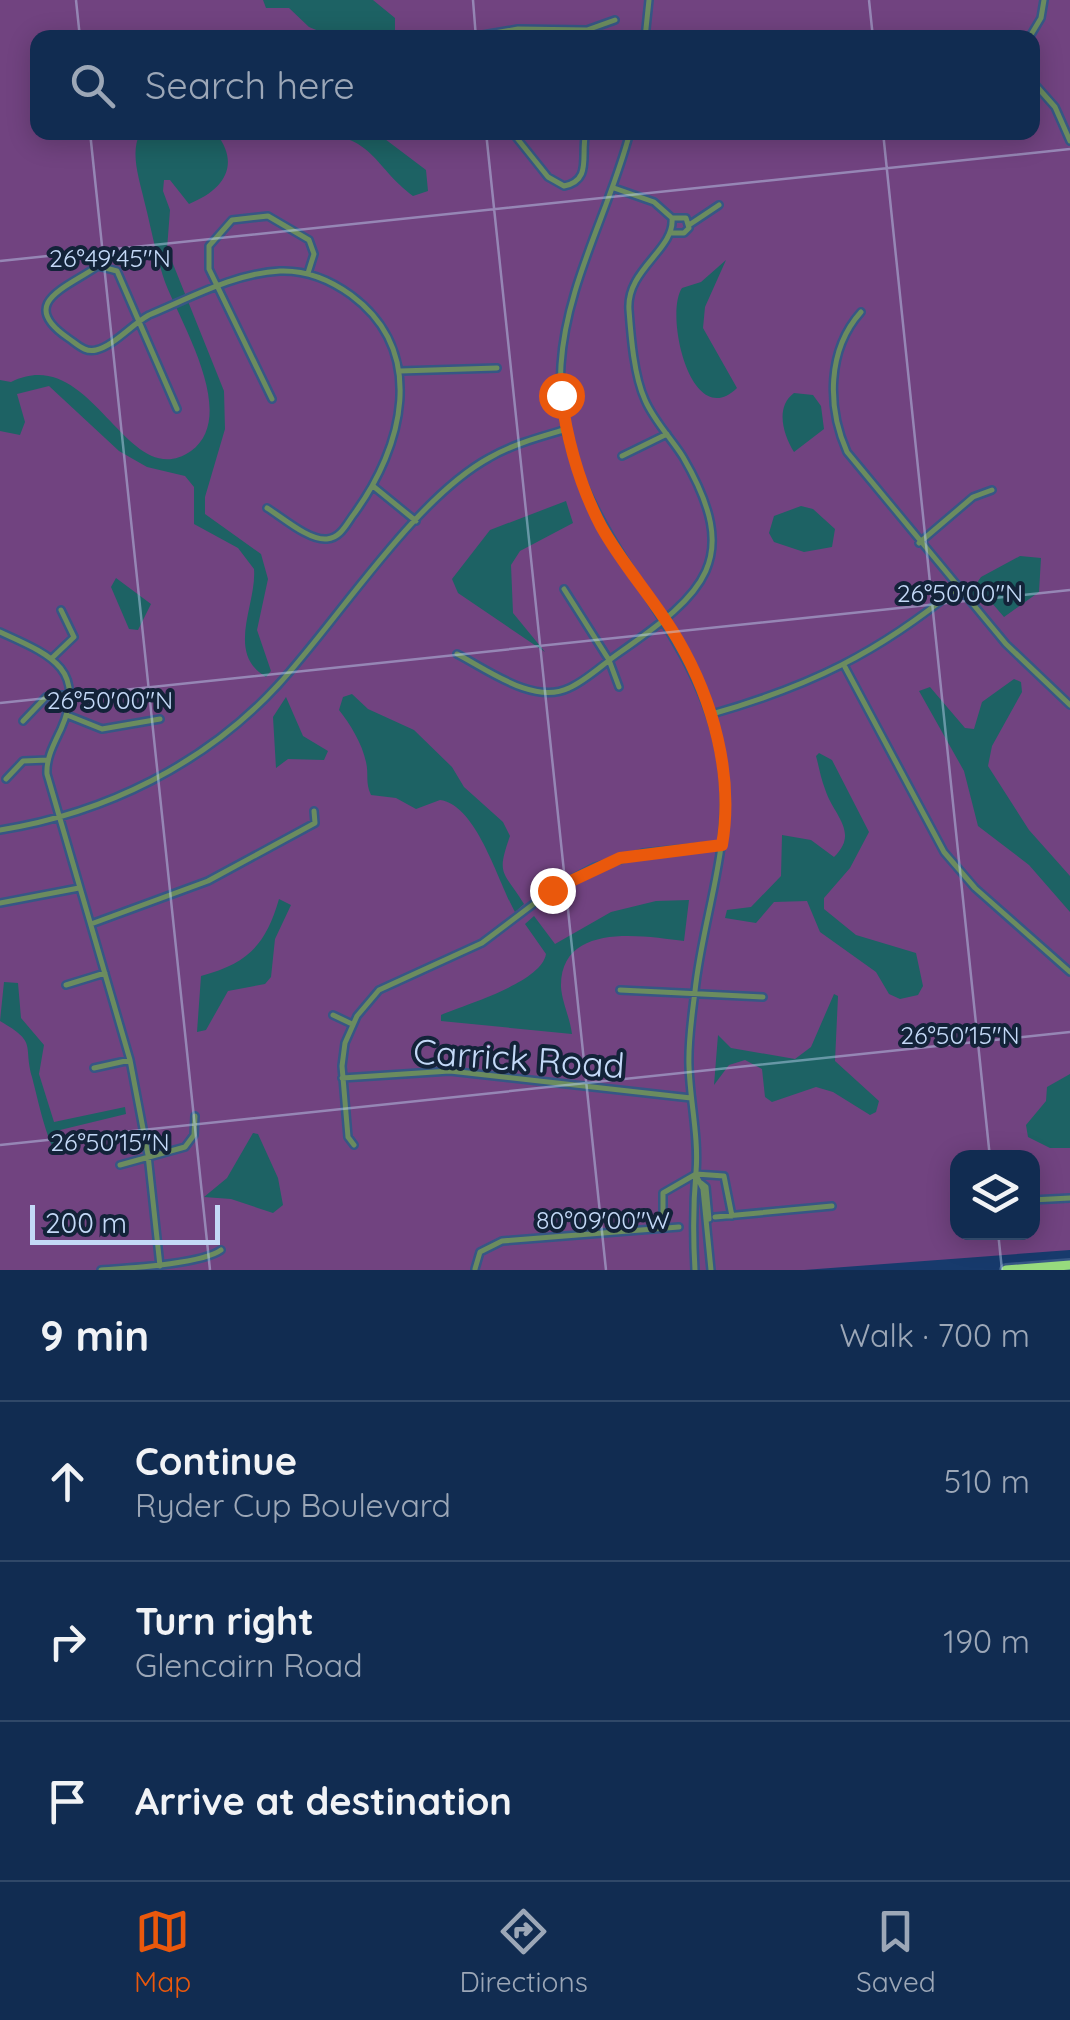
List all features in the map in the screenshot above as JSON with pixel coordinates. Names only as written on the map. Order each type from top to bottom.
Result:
[{"type":"main road","points":[[1006,1270],[1070,1265]]},
{"type":"street","points":[[647,30],[649,0]]},
{"type":"street","points":[[1033,30],[1041,18],[1044,0]]},
{"type":"street","points":[[512,30],[588,30],[615,20]]},
{"type":"street","points":[[1040,90],[1055,106],[1070,141]]},
{"type":"street","points":[[518,140],[548,177],[564,186],[574,184],[584,172],[586,140]]},
{"type":"street","points":[[628,140],[614,188],[576,286],[561,377],[567,429],[599,522],[666,622],[712,714],[724,783],[722,845],[694,991],[691,1098],[696,1174],[691,1200],[696,1270]]},
{"type":"street","points":[[614,188],[654,202],[672,218],[686,218],[689,225]]},
{"type":"street","points":[[671,232],[684,233],[689,225],[719,205]]},
{"type":"street","points":[[272,400],[209,268],[209,246],[224,226],[246,215],[273,217],[306,237],[314,254],[308,273]]},
{"type":"street","points":[[457,654],[544,693],[570,688],[666,622],[700,582],[715,536],[712,519],[687,465],[642,393],[629,303],[640,271],[671,232],[672,218]]},
{"type":"street","points":[[177,409],[140,320],[117,271],[104,265],[47,302],[44,310],[50,326],[89,350],[102,348],[140,320],[149,315],[219,287],[267,272],[308,273],[350,294],[381,324],[400,372],[399,417],[372,486],[341,532],[328,539],[314,537],[266,508]]},
{"type":"street","points":[[861,312],[842,342],[833,385],[835,421],[853,463],[957,588],[1035,674],[1070,705]]},
{"type":"street","points":[[400,372],[496,368]]},
{"type":"street","points":[[0,830],[58,818],[162,776],[236,725],[278,685],[416,521],[456,481],[487,458],[567,429]]},
{"type":"street","points":[[622,456],[667,434]]},
{"type":"street","points":[[372,486],[416,521]]},
{"type":"street","points":[[919,543],[973,497],[992,490]]},
{"type":"street","points":[[712,714],[791,691],[845,666],[892,638],[957,588]]},
{"type":"street","points":[[564,589],[609,660],[618,687]]},
{"type":"street","points":[[52,658],[74,638],[61,610]]},
{"type":"street","points":[[0,632],[52,658],[65,674],[70,694],[67,714],[46,774],[130,1060],[148,1155],[160,1266]]},
{"type":"street","points":[[845,666],[950,860],[974,888],[1070,972]]},
{"type":"street","points":[[23,722],[46,697],[70,694]]},
{"type":"street","points":[[67,714],[102,729],[160,719]]},
{"type":"street","points":[[6,779],[23,761],[48,760]]},
{"type":"street","points":[[90,924],[226,872],[315,824],[314,811]]},
{"type":"street","points":[[354,1145],[348,1138],[342,1057],[352,1024],[379,990],[482,943],[578,874],[643,853],[722,845]]},
{"type":"street","points":[[0,904],[80,888]]},
{"type":"street","points":[[66,985],[105,973]]},
{"type":"street","points":[[620,990],[764,997]]},
{"type":"street","points":[[333,1015],[352,1024]]},
{"type":"street","points":[[94,1068],[130,1060]]},
{"type":"street","name":"Carrick Road","points":[[342,1078],[450,1071],[691,1098]]},
{"type":"street","points":[[120,1165],[185,1147],[194,1135],[195,1116]]},
{"type":"street","points":[[696,1174],[704,1200],[712,1270]]},
{"type":"street","points":[[663,1228],[663,1193],[696,1174],[724,1176],[732,1216]]},
{"type":"street","points":[[699,1182],[706,1187],[707,1227]]},
{"type":"street","points":[[1040,1200],[1070,1198]]},
{"type":"street","points":[[691,1200],[704,1200]]},
{"type":"street","points":[[715,1217],[832,1206]]},
{"type":"street","points":[[475,1269],[480,1252],[502,1240],[678,1227]]},
{"type":"street","points":[[100,1270],[160,1266],[212,1256],[222,1250]]},
{"type":"shaded area","points":[[0,0],[1070,0],[1070,1250],[804,1270],[0,1270]]},
{"type":"shaded area","points":[[263,0],[373,0],[395,18],[395,30],[316,30],[289,8],[266,8]]},
{"type":"shaded area","points":[[220,140],[227,156],[228,166],[220,184],[189,204],[170,180],[164,180],[163,191],[170,210],[167,249],[224,391],[225,429],[205,497],[205,514],[261,554],[268,579],[257,630],[271,671],[266,677],[254,667],[245,642],[254,569],[238,548],[194,524],[194,487],[185,476],[147,467],[119,451],[49,386],[17,394],[25,422],[20,435],[0,431],[0,380],[11,382],[40,375],[65,382],[87,398],[147,453],[168,459],[191,451],[204,435],[209,416],[208,393],[159,262],[136,166],[137,141]]},
{"type":"shaded area","points":[[349,140],[386,140],[426,170],[428,191],[413,196]]},
{"type":"shaded area","points":[[726,260],[705,307],[703,328],[737,388],[721,398],[706,395],[686,365],[679,343],[677,302],[682,288],[701,282]]},
{"type":"shaded area","points":[[794,393],[813,395],[821,406],[824,429],[794,452],[783,413]]},
{"type":"shaded area","points":[[566,501],[573,523],[520,551],[511,565],[513,613],[545,652],[458,593],[452,579],[490,530]]},
{"type":"shaded area","points":[[801,506],[813,509],[835,529],[832,547],[804,552],[774,542],[769,533],[774,516]]},
{"type":"shaded area","points":[[1020,556],[1041,558],[1039,592],[1004,617],[985,595],[973,596],[971,591],[981,577]]},
{"type":"shaded area","points":[[116,578],[151,604],[138,630],[129,629],[111,587]]},
{"type":"shaded area","points":[[1014,679],[1021,682],[1022,692],[992,746],[988,766],[1029,830],[1070,876],[1070,912],[1029,865],[978,826],[964,771],[919,691],[930,687],[965,728],[974,729],[982,702]]},
{"type":"shaded area","points":[[352,694],[368,709],[414,730],[452,767],[464,787],[503,822],[510,836],[503,859],[504,872],[524,904],[515,912],[476,830],[453,805],[440,800],[416,809],[396,798],[371,795],[362,748],[339,710],[343,697]]},
{"type":"shaded area","points":[[286,697],[303,736],[328,751],[324,760],[288,759],[276,768],[273,717]]},
{"type":"shaded area","points":[[819,753],[832,760],[869,832],[850,868],[824,898],[824,909],[856,935],[916,953],[923,986],[918,995],[900,999],[889,994],[876,972],[820,932],[807,901],[774,902],[756,923],[725,918],[727,910],[751,907],[781,876],[782,835],[811,840],[834,857],[841,848],[845,831],[824,785],[816,756]]},
{"type":"shaded area","points":[[279,899],[291,905],[275,939],[271,977],[265,984],[228,991],[206,1030],[197,1032],[201,976],[231,965],[252,951],[274,916]]},
{"type":"shaded area","points":[[689,900],[684,941],[607,937],[574,951],[564,966],[561,987],[572,1034],[441,1021],[441,1015],[517,983],[541,964],[546,954],[525,924],[534,916],[555,944],[611,912],[656,901]]},
{"type":"shaded area","points":[[4,982],[18,983],[21,1018],[44,1045],[39,1074],[54,1122],[125,1107],[126,1114],[60,1130],[60,1151],[52,1146],[27,1045],[20,1034],[0,1021]]},
{"type":"shaded area","points":[[834,994],[838,996],[835,1061],[879,1101],[876,1112],[870,1115],[833,1092],[816,1087],[772,1102],[765,1097],[762,1069],[745,1060],[729,1065],[714,1085],[718,1035],[731,1048],[795,1059],[811,1047]]},
{"type":"shaded area","points":[[1070,1074],[1070,1148],[1050,1148],[1028,1137],[1026,1125],[1046,1101],[1047,1087]]},
{"type":"shaded area","points":[[253,1133],[258,1134],[278,1178],[283,1205],[273,1213],[231,1199],[204,1197],[227,1178]]},
{"type":"route","points":[[552,890],[578,874],[620,858],[722,845],[725,802],[722,763],[708,703],[678,640],[627,568],[591,506],[572,450],[561,395]]}]
